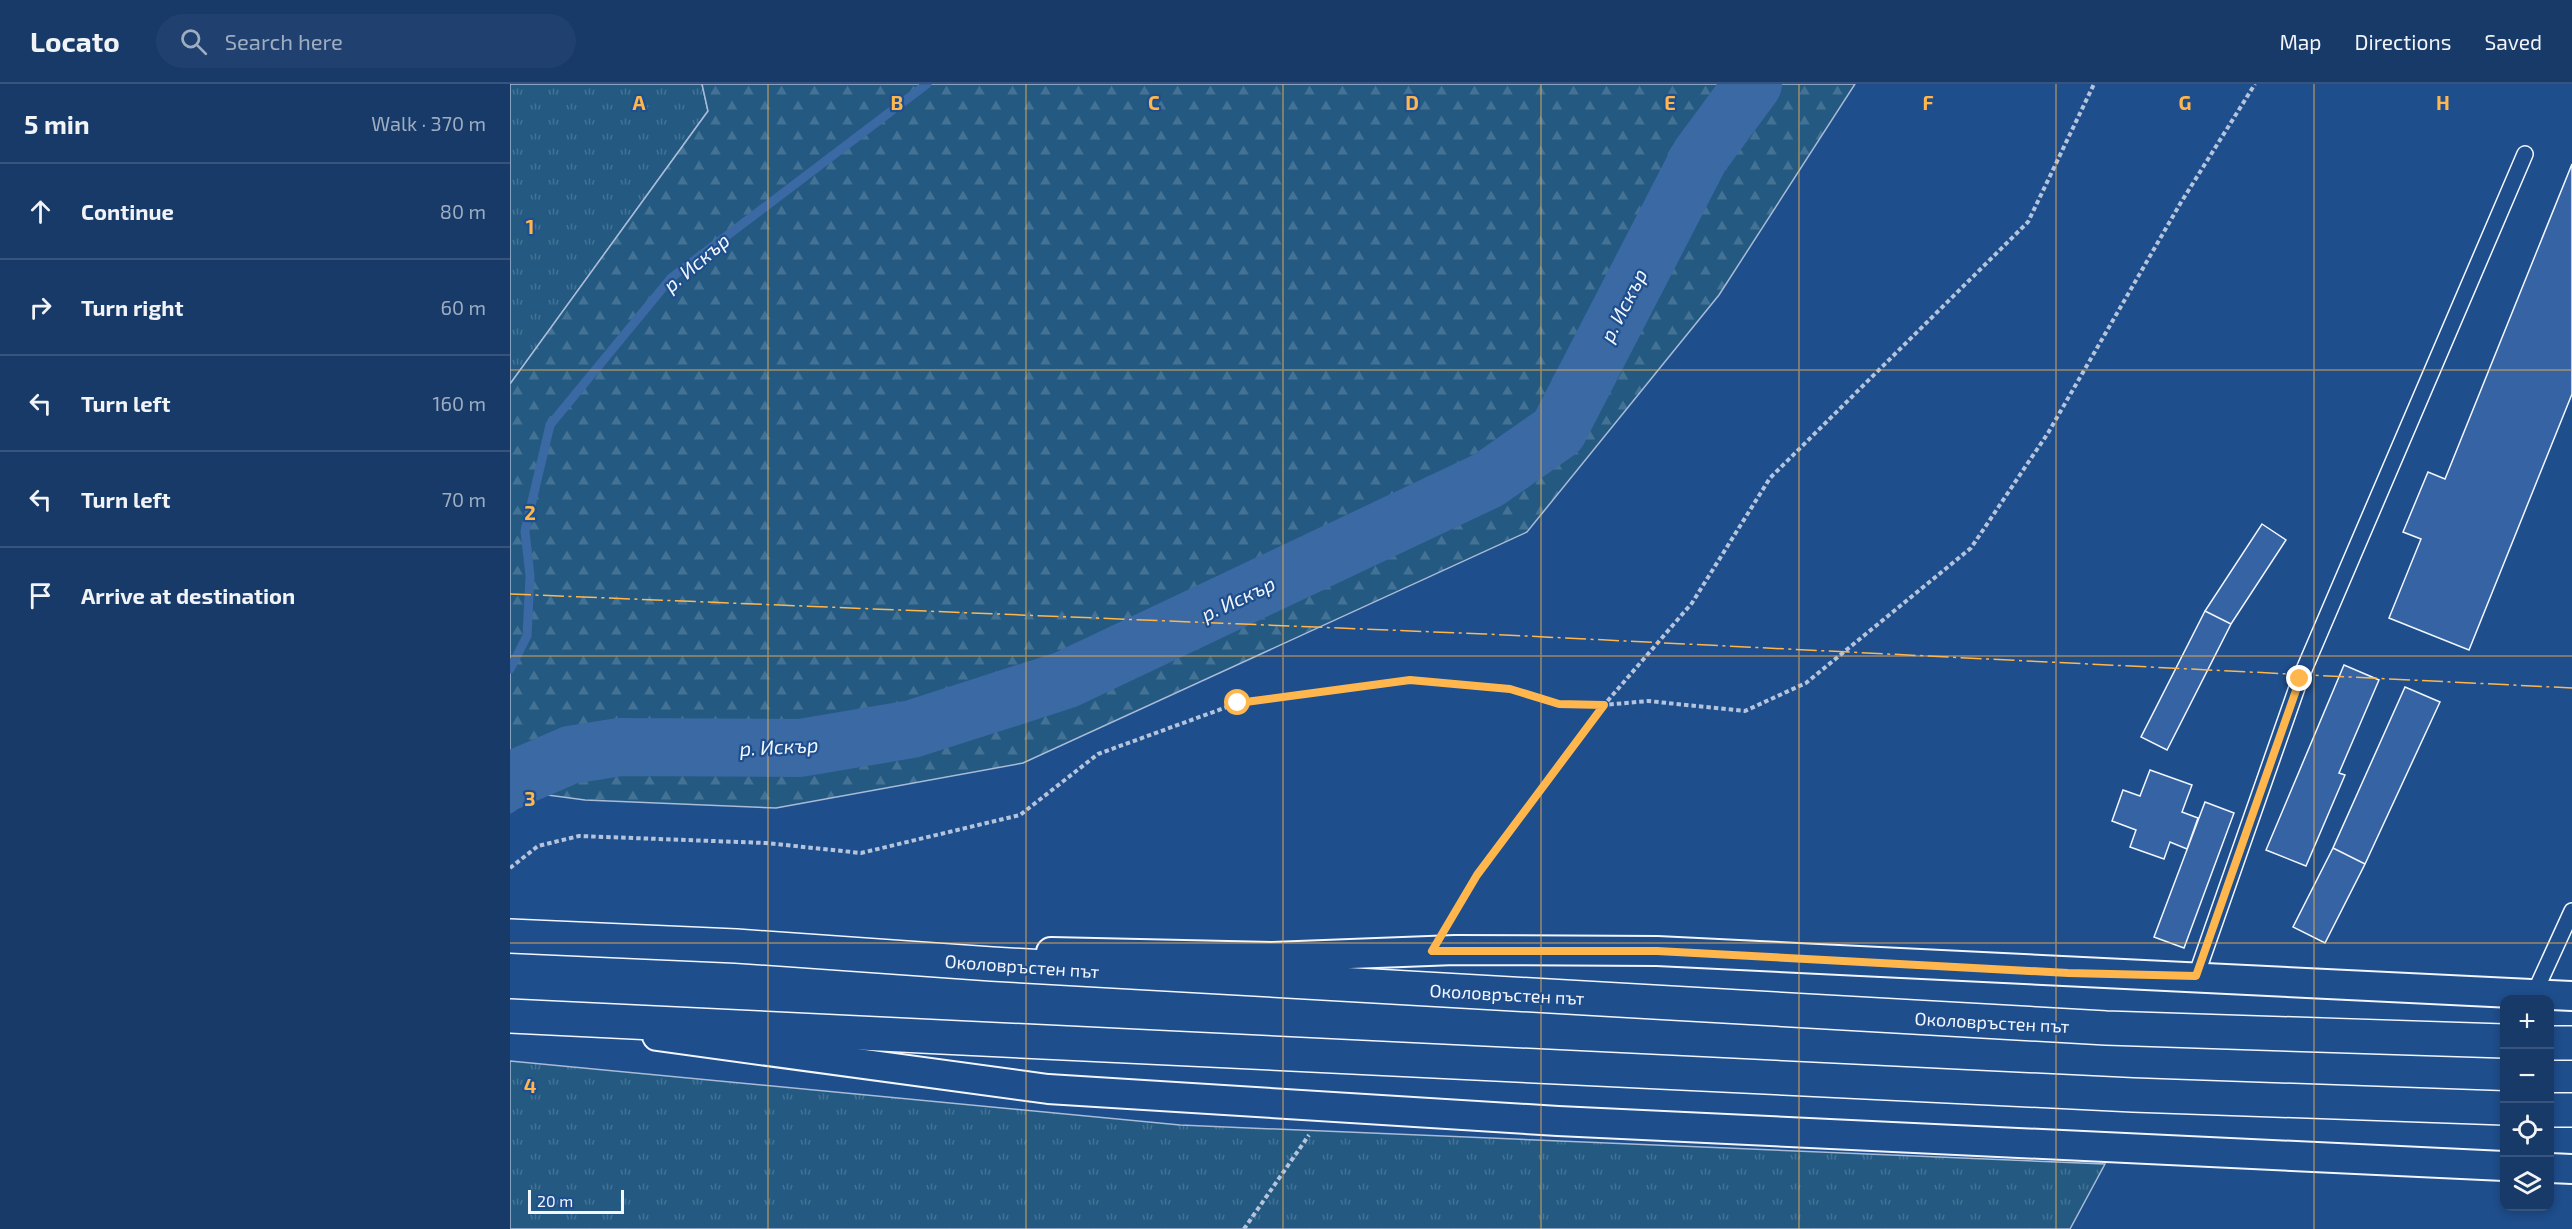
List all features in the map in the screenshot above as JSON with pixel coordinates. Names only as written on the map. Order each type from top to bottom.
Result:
[{"type":"highway","name":"Околовръстен път","points":[[510,936],[736,946],[1004,965],[2106,1028],[2500,1041]]},
{"type":"highway","points":[[511,1016],[2121,1095],[2500,1108]]},
{"type":"highway","points":[[2554,1042],[2572,1043]]},
{"type":"highway","points":[[2554,1110],[2572,1110]]},
{"type":"street","points":[[736,946],[1272,957],[1432,951],[1657,951],[2572,996]]},
{"type":"street","points":[[511,1016],[1048,1089],[1582,1123],[2500,1166]]},
{"type":"street","points":[[2554,1168],[2572,1169]]},
{"type":"lane","points":[[2196,976],[2300,679],[2525,154]]},
{"type":"lane","points":[[2534,994],[2572,911]]},
{"type":"path","points":[[1432,951],[1477,875],[1604,705],[1692,603],[1770,478],[2028,222],[2094,84]]},
{"type":"path","points":[[510,868],[538,846],[579,836],[766,843],[861,853],[1020,815],[1098,754],[1238,703],[1410,680],[1510,689],[1559,704],[1604,705],[1648,701],[1745,711],[1806,684],[1971,548],[2048,433],[2180,204],[2255,84]]},
{"type":"path","points":[[1244,1229],[1328,1107]]},
{"type":"green space","points":[[510,84],[702,84],[708,111],[510,384]]},
{"type":"green space","points":[[702,84],[1855,84],[1719,295],[1527,532],[1023,763],[776,808],[585,800],[510,790],[510,384],[708,111]]},
{"type":"green space","points":[[510,1061],[1180,1125],[2105,1164],[2070,1229],[510,1229]]},
{"type":"building","points":[[2572,164],[2572,394],[2469,650],[2389,618],[2421,539],[2403,532],[2428,472],[2445,479]]},
{"type":"building","points":[[2262,524],[2286,540],[2231,624],[2205,611]]},
{"type":"building","points":[[2205,611],[2231,624],[2167,750],[2141,737]]},
{"type":"building","points":[[2344,665],[2379,680],[2339,773],[2345,775],[2306,866],[2266,850]]},
{"type":"building","points":[[2405,687],[2440,702],[2365,864],[2333,848]]},
{"type":"building","points":[[2150,770],[2192,785],[2182,812],[2198,818],[2187,849],[2170,842],[2164,859],[2130,847],[2136,830],[2112,821],[2123,790],[2140,796]]},
{"type":"building","points":[[2205,802],[2234,813],[2184,948],[2154,937]]},
{"type":"building","points":[[2333,848],[2365,864],[2325,943],[2293,927]]},
{"type":"waterway","name":"р. Искър","points":[[510,669],[527,636],[530,576],[525,531],[550,425],[671,278],[927,84]]},
{"type":"waterway","name":"р. Искър","points":[[510,781],[570,755],[620,747],[800,748],[912,729],[1065,680],[1488,480],[1558,431],[1700,156],[1753,84]]},
{"type":"waterway","points":[[510,809],[550,781],[570,755]]},
{"type":"power","points":[[510,594],[1485,634],[2572,688]]},
{"type":"route","points":[[1238,703],[1410,680],[1510,689],[1559,704],[1604,705],[1477,875],[1432,951],[1657,951],[2068,973],[2196,976],[2300,679]]}]
